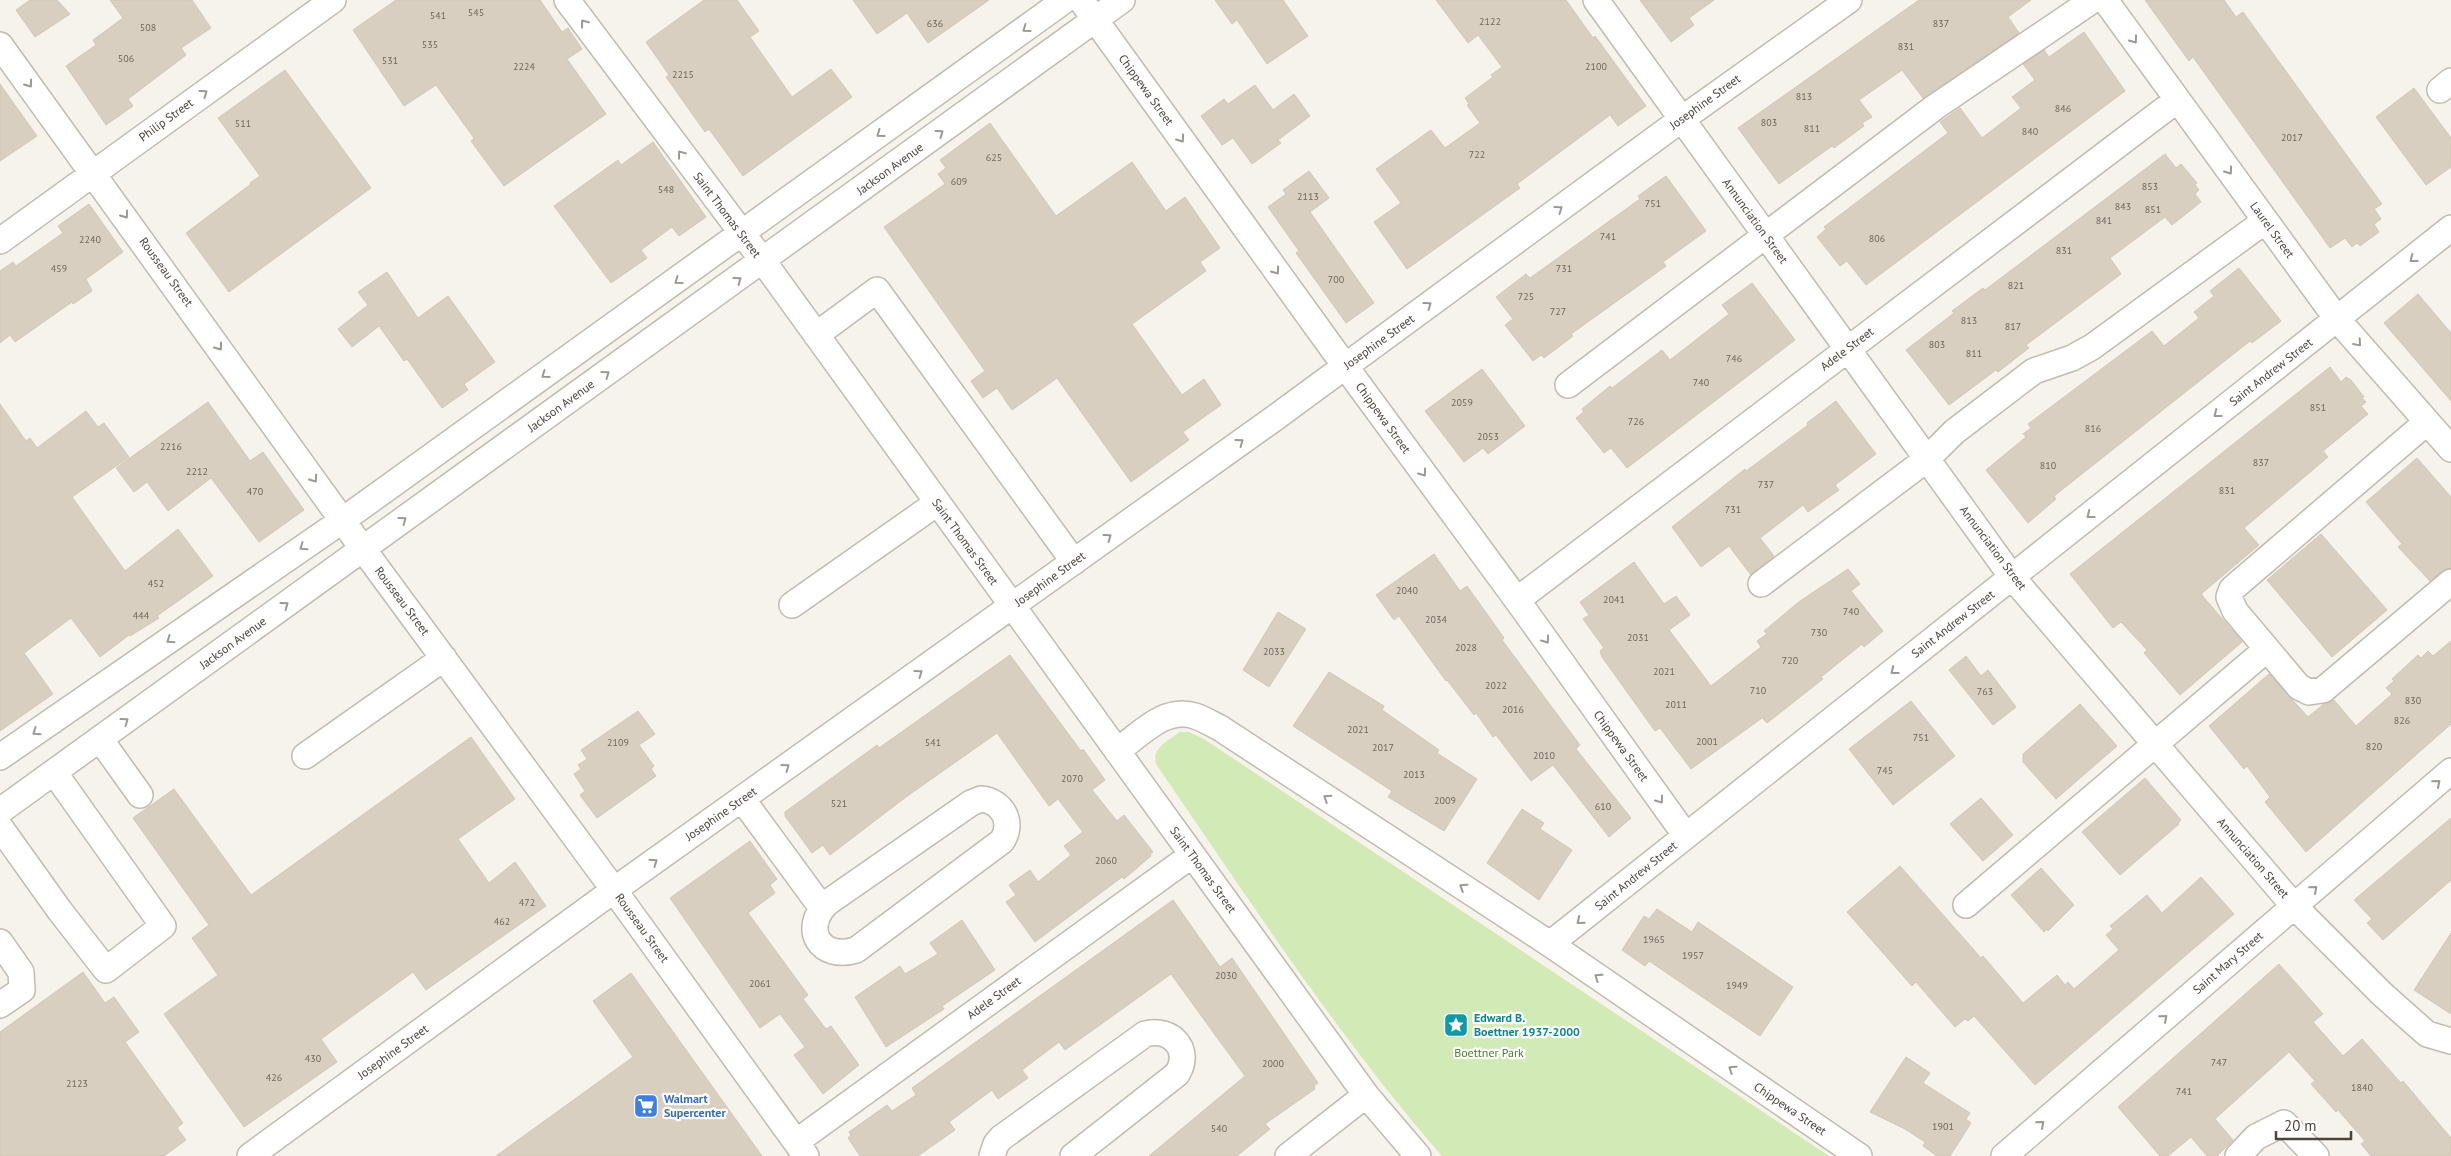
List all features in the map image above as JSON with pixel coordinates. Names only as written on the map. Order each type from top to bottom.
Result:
[{"type":"street","name":"Philip Street","points":[[0,241],[333,0]]},
{"type":"street","name":"Saint Thomas Street","points":[[567,0],[763,262],[1366,1095],[1418,1156]]},
{"type":"street","points":[[0,757],[343,520],[742,235],[1066,0]]},
{"type":"street","name":"Jackson Avenue","points":[[0,811],[763,262],[1088,10],[1122,0]]},
{"type":"street","name":"Annunciation Street","points":[[1596,0],[2012,577],[2294,906],[2382,994],[2427,1034],[2451,1041]]},
{"type":"street","name":"Josephine Street","points":[[250,1156],[614,890],[1012,607],[1682,119],[1849,0]]},
{"type":"street","points":[[1568,384],[1935,107],[2093,0]]},
{"type":"street","name":"Laurel Street","points":[[2105,0],[2337,319],[2451,450]]},
{"type":"street","name":"Chippewa Street","points":[[1088,10],[1517,600],[1686,836]]},
{"type":"street","name":"Rousseau Street","points":[[0,45],[363,549],[614,890],[801,1149]]},
{"type":"street","name":"Adele Street","points":[[1517,600],[2177,100]]},
{"type":"street","points":[[1761,584],[1927,458],[1954,432],[2034,371],[2072,358],[2092,347],[2265,221]]},
{"type":"street","name":"Saint Andrew Street","points":[[1550,944],[2451,228]]},
{"type":"street","points":[[816,335],[876,290],[1074,562]]},
{"type":"street","points":[[2427,422],[2232,589],[2229,597],[2235,611],[2299,687],[2309,692],[2323,690],[2451,582]]},
{"type":"street","points":[[792,605],[937,503]]},
{"type":"street","points":[[1966,905],[2267,649]]},
{"type":"street","points":[[305,756],[444,658]]},
{"type":"street","name":"Chippewa Street","points":[[1117,752],[1160,719],[1176,713],[1195,716],[1228,733],[1550,944],[1859,1156]]},
{"type":"street","points":[[100,739],[140,795]]},
{"type":"street","name":"Saint Mary Street","points":[[2004,1156],[2451,771]]},
{"type":"street","points":[[0,827],[60,911],[106,970],[163,926],[54,772]]},
{"type":"street","points":[[742,799],[822,908]]},
{"type":"street","points":[[981,799],[992,800],[1003,810],[1007,821],[1007,834],[1002,842],[856,950],[845,953],[833,953],[824,947],[817,937],[815,925],[817,912],[822,908],[971,803],[981,799]]},
{"type":"street","name":"Adele Street","points":[[801,1149],[1192,855]]},
{"type":"street","points":[[0,942],[21,972],[22,990],[0,1005]]},
{"type":"street","points":[[992,1156],[996,1144],[1001,1138],[1145,1034],[1165,1033],[1177,1043],[1182,1054],[1182,1067],[1177,1074],[1073,1156]]},
{"type":"street","points":[[1288,1156],[1366,1095]]},
{"type":"street","points":[[2238,1156],[2256,1137],[2284,1123],[2316,1156]]},
{"type":"green space","name":"Boettner Park","points":[[1180,732],[1189,732],[1204,739],[1829,1156],[1442,1156],[1403,1110],[1329,1014],[1156,764],[1156,753],[1162,745]]},
{"type":"building","points":[[30,0],[57,0],[70,14],[35,37],[16,10]]},
{"type":"building","points":[[110,0],[192,0],[211,28],[181,48],[186,55],[128,99],[133,106],[106,125],[66,66],[96,45],[93,40],[123,18]]},
{"type":"building","points":[[396,0],[540,0],[562,32],[568,28],[582,49],[567,59],[606,114],[504,186],[471,141],[474,138],[436,85],[404,106],[353,30]]},
{"type":"building","points":[[704,0],[737,0],[759,31],[750,37],[792,97],[831,69],[852,97],[743,176],[709,129],[705,132],[666,77],[669,75],[646,42]]},
{"type":"building","points":[[853,0],[989,0],[928,43],[907,13],[877,34]]},
{"type":"building","points":[[1215,0],[1283,0],[1308,36],[1267,64],[1237,20],[1232,24]]},
{"type":"building","points":[[1436,0],[1566,0],[1646,106],[1618,126],[1610,115],[1517,184],[1520,188],[1407,269],[1374,222],[1401,203],[1376,169],[1431,130],[1445,148],[1480,123],[1467,105],[1469,104],[1465,98],[1493,77],[1491,75],[1502,67],[1478,35],[1468,43]]},
{"type":"building","points":[[1640,0],[1714,0],[1689,18],[1694,25],[1671,42]]},
{"type":"building","points":[[1919,0],[2031,0],[2008,17],[2019,33],[1923,98],[1902,70],[1859,100],[1872,117],[1862,123],[1864,126],[1834,148],[1832,146],[1779,184],[1738,128]]},
{"type":"building","points":[[2145,0],[2224,0],[2236,17],[2243,12],[2382,204],[2374,209],[2381,219],[2374,224],[2379,232],[2360,246],[2357,243],[2352,247],[2345,238],[2330,248],[2193,57],[2189,61]]},
{"type":"building","points":[[2084,32],[2125,91],[1866,285],[1847,261],[1840,266],[1817,237],[1826,229],[1824,227],[1948,133],[1940,122],[1960,108],[1982,138],[2021,108],[2012,97],[2035,80],[2023,64],[2044,50],[2049,57]]},
{"type":"building","points":[[285,70],[371,188],[229,292],[186,233],[260,176],[218,118]]},
{"type":"building","points":[[0,84],[37,136],[0,161]]},
{"type":"building","points":[[1255,85],[1273,110],[1294,94],[1310,116],[1278,140],[1281,143],[1252,164],[1233,138],[1222,145],[1201,116],[1224,99],[1228,104]]},
{"type":"building","points":[[2414,88],[2451,138],[2451,167],[2426,185],[2376,117]]},
{"type":"building","points":[[990,123],[1056,216],[1132,162],[1166,211],[1185,197],[1220,248],[1200,262],[1206,271],[1132,324],[1182,395],[1204,379],[1221,405],[1183,432],[1189,440],[1131,482],[1057,378],[1012,410],[997,388],[983,398],[971,381],[985,371],[884,227],[945,184],[938,174],[946,168],[940,160]]},
{"type":"building","points":[[653,142],[706,217],[679,236],[672,227],[641,250],[647,258],[611,283],[554,206],[618,160],[621,165]]},
{"type":"building","points":[[2165,154],[2176,168],[2181,164],[2197,183],[2195,185],[2199,190],[2195,194],[2201,202],[2172,225],[2165,217],[2110,258],[2121,274],[2026,345],[2029,348],[1998,372],[1996,370],[1949,405],[1906,350],[1954,313],[1952,311],[1983,288],[1985,290]]},
{"type":"building","points":[[1309,171],[1329,198],[1310,212],[1374,303],[1346,323],[1296,253],[1299,251],[1268,207],[1286,194],[1283,190]]},
{"type":"building","points":[[1666,176],[1706,231],[1663,262],[1666,266],[1571,334],[1573,336],[1544,358],[1541,355],[1533,361],[1505,325],[1513,319],[1496,297],[1526,274],[1530,278],[1640,199],[1638,196]]},
{"type":"building","points":[[89,204],[123,252],[86,279],[92,291],[73,304],[72,302],[15,342],[10,335],[0,343],[0,271],[13,262],[16,266],[63,233],[58,226]]},
{"type":"building","points":[[2239,268],[2281,321],[2252,343],[2250,341],[2054,496],[2056,499],[2028,523],[1986,470],[2026,437],[2023,434],[2031,428],[2028,424],[2152,331],[2164,346],[2199,318],[2194,312],[2214,296],[2210,291]]},
{"type":"building","points":[[387,272],[418,318],[448,296],[495,362],[464,384],[468,390],[442,408],[407,359],[404,361],[379,326],[352,347],[338,329],[368,305],[358,292]]},
{"type":"building","points":[[1752,283],[1795,340],[1627,468],[1611,448],[1604,453],[1576,418],[1584,412],[1582,409],[1610,386],[1612,388],[1662,350],[1670,360],[1729,314],[1722,305]]},
{"type":"building","points":[[2418,294],[2451,333],[2451,401],[2384,323]]},
{"type":"building","points":[[2330,367],[2341,382],[2346,377],[2351,380],[2364,397],[2362,398],[2366,402],[2361,406],[2368,414],[2323,451],[2328,457],[2244,528],[2259,545],[2201,594],[2242,642],[2180,695],[2144,653],[2147,650],[2121,622],[2113,628],[2070,574]]},
{"type":"building","points":[[1482,369],[1525,426],[1488,454],[1483,448],[1464,462],[1425,411]]},
{"type":"building","points":[[1836,401],[1876,454],[1835,485],[1839,490],[1808,512],[1803,505],[1760,538],[1774,556],[1751,575],[1729,546],[1701,567],[1672,527],[1745,469],[1746,471],[1808,425],[1807,423]]},
{"type":"building","points":[[208,402],[250,461],[263,452],[304,510],[259,542],[211,478],[168,511],[147,482],[134,492],[116,468]]},
{"type":"building","points":[[0,404],[26,441],[30,438],[37,448],[86,411],[98,427],[104,423],[129,457],[72,497],[125,571],[178,529],[213,576],[157,616],[159,618],[129,635],[100,657],[71,618],[24,653],[53,694],[0,731]]},
{"type":"building","points":[[2417,458],[2451,497],[2451,568],[2442,571],[2430,581],[2398,547],[2402,544],[2366,502]]},
{"type":"building","points":[[2321,534],[2387,610],[2332,657],[2267,580]]},
{"type":"building","points":[[1434,554],[1460,591],[1467,586],[1504,638],[1502,640],[1580,745],[1576,749],[1631,818],[1609,837],[1553,765],[1531,781],[1496,735],[1493,737],[1476,713],[1474,715],[1446,681],[1399,616],[1394,620],[1376,595]]},
{"type":"building","points":[[1634,562],[1664,604],[1676,596],[1690,615],[1669,630],[1711,686],[1761,647],[1757,641],[1767,634],[1764,631],[1800,601],[1848,569],[1860,584],[1851,591],[1883,631],[1864,647],[1862,644],[1821,677],[1823,679],[1767,723],[1762,718],[1691,769],[1660,728],[1655,731],[1602,657],[1600,651],[1604,648],[1583,619],[1589,615],[1580,602]]},
{"type":"building","points":[[1278,612],[1306,629],[1269,687],[1243,670]]},
{"type":"building","points":[[2451,641],[2451,724],[2306,852],[2265,802],[2270,797],[2247,766],[2244,769],[2209,726],[2269,674],[2308,717],[2324,704],[2334,700],[2356,726],[2392,694],[2386,688],[2394,681],[2392,679],[2418,655],[2421,658],[2428,651],[2433,656]]},
{"type":"building","points":[[1010,655],[1081,751],[1083,749],[1105,780],[1092,790],[1117,821],[1124,815],[1153,852],[1150,854],[1151,856],[1124,879],[1122,877],[1035,942],[1006,902],[1016,895],[1009,885],[1030,870],[1038,882],[1071,855],[1064,846],[1083,832],[1058,799],[1049,806],[997,733],[906,797],[830,855],[823,845],[812,853],[785,816],[785,812],[877,745],[879,748]]},
{"type":"building","points":[[1966,656],[1981,676],[1988,670],[2016,707],[1993,725],[1949,670]]},
{"type":"building","points":[[1329,672],[1384,706],[1382,710],[1439,750],[1437,753],[1477,779],[1444,831],[1388,797],[1392,791],[1293,726]]},
{"type":"building","points":[[1911,701],[1955,756],[1893,805],[1849,749]]},
{"type":"building","points":[[2080,704],[2117,746],[2056,799],[2023,762],[2023,754]]},
{"type":"building","points":[[638,711],[655,734],[639,745],[654,766],[651,769],[656,776],[597,818],[580,795],[585,791],[574,774],[581,769],[578,765],[587,759],[581,750]]},
{"type":"building","points":[[471,737],[515,799],[458,839],[489,883],[515,862],[546,906],[426,990],[413,972],[321,1039],[337,1062],[244,1127],[164,1014],[218,975],[192,938],[209,925],[133,818],[174,789],[251,895]]},
{"type":"building","points":[[2145,778],[2181,820],[2179,824],[2120,875],[2082,832]]},
{"type":"building","points":[[1981,798],[2013,835],[1983,861],[1950,824]]},
{"type":"building","points":[[1522,809],[1544,823],[1540,829],[1572,850],[1539,900],[1487,863]]},
{"type":"building","points":[[2451,818],[2451,880],[2383,940],[2367,923],[2372,919],[2354,900]]},
{"type":"building","points":[[750,841],[777,879],[770,885],[775,893],[748,913],[808,995],[803,999],[826,1029],[831,1026],[859,1065],[823,1094],[794,1055],[805,1047],[780,1014],[760,1028],[670,898]]},
{"type":"building","points":[[1900,866],[1981,958],[1983,956],[2023,1003],[2057,975],[2065,985],[2068,982],[2074,989],[2119,950],[2106,935],[2113,929],[2110,926],[2147,895],[2162,913],[2201,877],[2234,914],[2035,1085],[1974,1016],[1968,1021],[1965,1019],[1955,1027],[1916,982],[1912,986],[1847,912]]},
{"type":"building","points":[[2041,868],[2074,905],[2048,931],[2047,929],[2044,932],[2011,895]]},
{"type":"building","points":[[1173,900],[1220,967],[1232,958],[1318,1083],[1314,1086],[1315,1089],[1265,1124],[1270,1129],[1237,1156],[1149,1156],[1245,1076],[1171,974],[1065,1050],[1059,1042],[1022,1070],[1028,1078],[998,1099],[992,1090],[949,1122],[955,1130],[918,1156],[860,1156],[848,1138],[851,1135],[849,1132],[887,1105],[892,1111],[916,1095],[912,1088]]},
{"type":"building","points":[[1657,909],[1692,932],[1698,922],[1793,987],[1760,1036],[1649,961],[1645,966],[1622,950],[1644,916],[1649,919]]},
{"type":"building","points":[[962,920],[995,970],[942,1006],[944,1009],[886,1047],[855,997],[900,966],[905,974],[938,954],[930,943]]},
{"type":"building","points":[[2451,933],[2451,1014],[2414,990]]},
{"type":"building","points":[[2279,964],[2323,1014],[2313,1022],[2343,1056],[2362,1039],[2401,1083],[2403,1081],[2451,1138],[2451,1156],[2371,1156],[2361,1144],[2365,1141],[2338,1110],[2336,1112],[2311,1084],[2315,1081],[2289,1052],[2215,1119],[2233,1140],[2217,1156],[2207,1156],[2191,1137],[2168,1156],[2160,1156],[2118,1107]]},
{"type":"building","points":[[83,972],[105,1003],[114,997],[139,1032],[125,1042],[183,1123],[177,1128],[186,1140],[164,1156],[0,1156],[0,1032]]},
{"type":"building","name":"Walmart Supercenter","points":[[631,973],[762,1156],[496,1156],[633,1057],[593,1001]]},
{"type":"building","points":[[1906,1057],[1930,1073],[1923,1083],[1970,1113],[1966,1119],[1971,1123],[1950,1156],[1937,1156],[1923,1146],[1925,1142],[1905,1129],[1870,1112]]},
{"type":"place","name":"Edward B. Boettner 1937-2000","points":[[1456,1025]]},
{"type":"place","name":"Walmart Supercenter","points":[[646,1106]]}]
